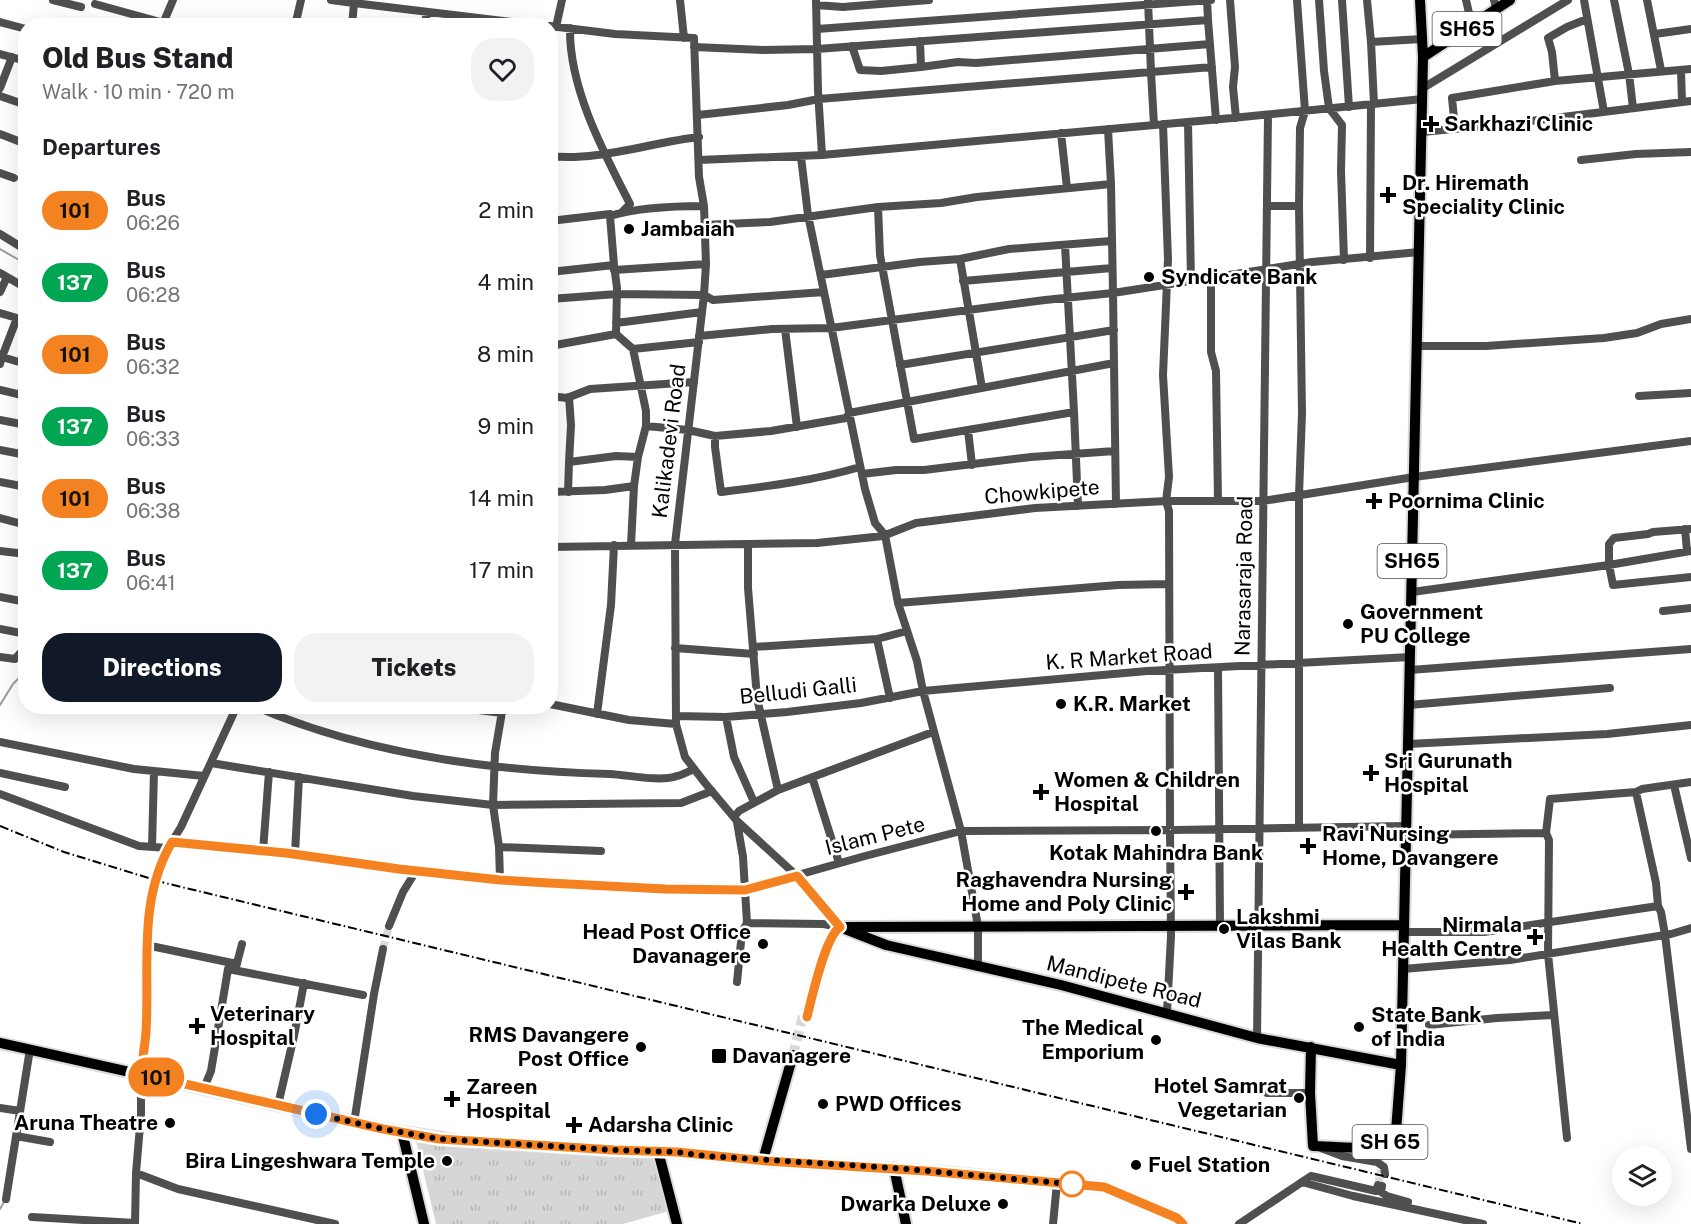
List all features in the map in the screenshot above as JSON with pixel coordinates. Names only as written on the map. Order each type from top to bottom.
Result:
[{"type":"main road","points":[[1420,0],[1424,57]]},
{"type":"main road","name":"SH65","points":[[1401,1065],[1424,57],[1472,26],[1495,5],[1510,0]]},
{"type":"main road","points":[[805,1016],[828,944],[837,926],[1258,925],[1404,929]]},
{"type":"main road","name":"Mandipete Road","points":[[837,926],[886,945],[1061,985],[1257,1038],[1401,1065]]},
{"type":"main road","points":[[0,1043],[402,1132],[476,1143],[658,1151],[894,1168],[1104,1187],[1177,1218],[1183,1224]]},
{"type":"main road","points":[[1311,1047],[1310,1093],[1314,1146]]},
{"type":"main road","points":[[764,1160],[795,1056]]},
{"type":"main road","name":"SH 65","points":[[1314,1146],[1383,1146],[1392,1140],[1396,1131],[1401,1065]]},
{"type":"main road","points":[[402,1132],[424,1224]]},
{"type":"main road","points":[[658,1151],[677,1224]]},
{"type":"main road","points":[[894,1168],[906,1224]]},
{"type":"street","points":[[53,0],[81,7]]},
{"type":"street","points":[[166,18],[173,0]]},
{"type":"street","points":[[297,18],[301,0]]},
{"type":"street","points":[[331,0],[354,3],[372,2],[477,18]]},
{"type":"street","points":[[555,18],[561,0]]},
{"type":"street","points":[[680,0],[684,38]]},
{"type":"street","points":[[822,155],[816,3],[929,0]]},
{"type":"street","points":[[817,29],[1209,0],[1208,20],[1216,120]]},
{"type":"street","points":[[1230,0],[1236,118]]},
{"type":"street","points":[[1297,0],[1305,111],[1300,128],[1299,206],[1302,413],[1299,495],[1299,828]]},
{"type":"street","points":[[1319,0],[1329,108],[1342,125],[1344,260]]},
{"type":"street","points":[[1342,0],[1349,107]]},
{"type":"street","points":[[1367,0],[1373,104],[1370,258]]},
{"type":"street","points":[[1466,0],[1472,26]]},
{"type":"street","points":[[699,160],[822,155],[1373,104],[1423,94],[1568,0]]},
{"type":"street","points":[[1584,0],[1604,112]]},
{"type":"street","points":[[1614,0],[1629,74],[1633,108]]},
{"type":"street","points":[[1647,0],[1661,70]]},
{"type":"street","points":[[353,18],[354,3]]},
{"type":"street","points":[[1148,3],[1151,72],[1159,124],[1168,259],[1163,375],[1169,477],[1166,501],[1169,511],[1169,926],[1171,936],[1167,1012]]},
{"type":"street","points":[[95,4],[143,18]]},
{"type":"street","points":[[426,12],[427,18]]},
{"type":"street","points":[[1555,81],[1548,38],[1587,19]]},
{"type":"street","points":[[558,27],[694,38],[694,47],[763,50],[817,49],[1208,20]]},
{"type":"street","points":[[0,22],[18,27]]},
{"type":"street","points":[[570,28],[570,48],[577,82],[604,153],[630,204],[621,213]]},
{"type":"street","points":[[1655,34],[1691,29]]},
{"type":"street","points":[[1371,42],[1422,39]]},
{"type":"street","points":[[920,41],[921,67]]},
{"type":"street","points":[[852,46],[860,70],[881,70],[957,62],[976,63],[1210,44]]},
{"type":"street","name":"Kalikadevi Road","points":[[694,47],[699,177],[704,206],[706,264],[675,544],[676,720],[685,757],[694,769],[736,819],[797,876],[837,926]]},
{"type":"street","points":[[0,54],[18,59]]},
{"type":"street","points":[[0,88],[12,57]]},
{"type":"street","points":[[698,115],[788,105],[819,99],[1212,67]]},
{"type":"street","points":[[1455,129],[1452,98],[1555,81],[1691,69]]},
{"type":"street","points":[[1422,132],[1687,101],[1681,70]]},
{"type":"street","points":[[0,96],[18,102]]},
{"type":"street","name":"Narasaraja Road","points":[[1257,1038],[1268,115]]},
{"type":"street","points":[[1188,122],[1191,281]]},
{"type":"street","points":[[1108,129],[1111,184],[1116,504]]},
{"type":"street","points":[[1061,133],[1066,188]]},
{"type":"street","points":[[0,134],[18,141]]},
{"type":"street","points":[[558,157],[604,153],[699,137]]},
{"type":"street","points":[[1581,160],[1635,154],[1691,152]]},
{"type":"street","points":[[801,156],[808,215],[861,470],[876,524],[885,535],[898,603],[917,661],[922,692],[961,831],[978,926],[978,967]]},
{"type":"street","points":[[0,173],[14,178]]},
{"type":"street","points":[[704,225],[770,222],[878,207],[941,203],[977,197],[1111,184]]},
{"type":"street","points":[[558,220],[684,206],[704,206]]},
{"type":"street","points":[[1267,206],[1299,206]]},
{"type":"street","points":[[878,207],[880,255],[914,440],[1074,412]]},
{"type":"street","points":[[610,216],[617,294],[616,334],[633,349],[646,411],[646,426],[634,486],[631,545]]},
{"type":"street","points":[[0,234],[18,245]]},
{"type":"street","points":[[821,275],[883,266],[960,260],[1009,249],[1111,241]]},
{"type":"street","points":[[1065,245],[1078,506]]},
{"type":"street","points":[[633,349],[785,329],[831,328],[892,321],[1113,293],[1300,264],[1419,252]]},
{"type":"street","points":[[960,260],[982,388]]},
{"type":"street","points":[[558,271],[706,264]]},
{"type":"street","points":[[963,281],[1112,268]]},
{"type":"street","points":[[0,292],[3,275],[18,283]]},
{"type":"street","points":[[1211,278],[1211,352],[1216,371],[1218,501]]},
{"type":"street","points":[[558,298],[617,294],[704,295],[713,300],[824,292]]},
{"type":"street","points":[[616,323],[702,312]]},
{"type":"street","points":[[0,313],[18,318]]},
{"type":"street","points":[[1417,346],[1486,346],[1604,338],[1638,333],[1661,324],[1691,319]]},
{"type":"street","points":[[18,325],[1,360],[18,363]]},
{"type":"street","points":[[785,329],[797,427]]},
{"type":"street","points":[[900,365],[1114,330]]},
{"type":"street","points":[[558,345],[616,334]]},
{"type":"street","points":[[646,426],[688,429],[715,436],[797,427],[846,418],[849,413],[1114,363]]},
{"type":"street","points":[[558,396],[570,397],[590,389],[694,382]]},
{"type":"street","points":[[0,390],[18,394]]},
{"type":"street","points":[[1639,396],[1691,393]]},
{"type":"street","points":[[568,492],[572,425],[570,397]]},
{"type":"street","points":[[0,420],[18,423]]},
{"type":"street","points":[[968,430],[972,465]]},
{"type":"street","points":[[715,436],[721,492],[788,485],[861,470],[972,465],[1115,451]]},
{"type":"street","name":"Chowkipete","points":[[558,548],[817,543],[860,540],[885,535],[916,523],[1035,508],[1166,501],[1263,501],[1414,477],[1691,441]]},
{"type":"street","points":[[0,450],[18,453]]},
{"type":"street","points":[[569,462],[616,456],[638,457]]},
{"type":"street","points":[[0,482],[18,485]]},
{"type":"street","points":[[558,492],[634,486]]},
{"type":"street","points":[[0,518],[18,523]]},
{"type":"street","points":[[1412,592],[1609,565],[1689,551],[1688,529],[1614,538],[1609,544],[1609,565],[1613,585],[1691,577]]},
{"type":"street","points":[[748,544],[748,588],[760,715],[778,790]]},
{"type":"street","points":[[597,714],[611,604],[614,545]]},
{"type":"street","points":[[0,551],[18,553]]},
{"type":"street","points":[[898,603],[1118,585],[1169,584]]},
{"type":"street","points":[[0,597],[18,600]]},
{"type":"street","points":[[1663,611],[1691,608]]},
{"type":"street","points":[[0,629],[18,632]]},
{"type":"street","points":[[675,648],[754,650],[866,638],[877,639],[907,631]]},
{"type":"street","points":[[877,639],[890,698]]},
{"type":"street","points":[[1410,670],[1691,649]]},
{"type":"street","points":[[0,657],[15,659],[18,656]]},
{"type":"street","name":"K. R Market Road","points":[[922,692],[1170,670],[1410,657]]},
{"type":"street","points":[[1218,668],[1220,925]]},
{"type":"street","points":[[1409,705],[1611,688]]},
{"type":"street","name":"Belludi Galli","points":[[558,706],[629,720],[676,720],[760,715],[861,703],[922,692]]},
{"type":"street","points":[[33,1216],[54,1221],[135,1224],[141,1074],[146,1032],[146,945],[153,886],[170,845],[181,827],[233,714]]},
{"type":"street","points":[[272,714],[292,723],[347,740],[494,767],[570,774],[658,778],[676,777],[694,769]]},
{"type":"street","points":[[500,880],[499,847],[493,805],[494,767],[501,714]]},
{"type":"street","points":[[726,717],[734,757],[754,802]]},
{"type":"street","points":[[1408,744],[1607,734],[1691,725]]},
{"type":"street","points":[[738,982],[742,933],[747,923],[736,819],[739,811],[778,790],[933,732]]},
{"type":"street","points":[[0,742],[154,771],[204,776]]},
{"type":"street","points":[[211,763],[413,796],[493,805],[681,803],[712,791]]},
{"type":"street","points":[[152,847],[154,771]]},
{"type":"street","points":[[263,851],[269,772]]},
{"type":"street","points":[[0,773],[65,787]]},
{"type":"street","points":[[295,854],[299,777]]},
{"type":"street","points":[[812,777],[839,863]]},
{"type":"street","points":[[1567,1138],[1548,954],[1548,840],[1546,833],[1550,799],[1635,792],[1691,782]]},
{"type":"street","points":[[1674,785],[1691,858]]},
{"type":"street","points":[[1635,792],[1656,883],[1658,906],[1665,935],[1691,1149]]},
{"type":"street","name":"Islam Pete","points":[[0,794],[139,846],[170,845],[263,851],[500,880],[665,889],[745,890],[961,831],[1299,828],[1546,833]]},
{"type":"street","points":[[499,847],[601,851]]},
{"type":"street","points":[[389,926],[403,892],[416,871]]},
{"type":"street","points":[[1404,929],[1484,933],[1658,906]]},
{"type":"street","points":[[747,923],[837,926]]},
{"type":"street","points":[[1403,969],[1489,962],[1548,954],[1665,935],[1691,928]]},
{"type":"street","points":[[236,967],[242,944]]},
{"type":"street","points":[[146,945],[363,995]]},
{"type":"street","points":[[354,1123],[383,949]]},
{"type":"street","points":[[204,1088],[211,1071],[228,969],[236,967]]},
{"type":"street","points":[[278,1105],[304,983]]},
{"type":"street","points":[[1429,1024],[1553,1015]]},
{"type":"street","points":[[6,1199],[30,1050]]},
{"type":"street","points":[[1266,1093],[1310,1093]]},
{"type":"street","points":[[0,1108],[20,1111]]},
{"type":"street","points":[[16,1136],[50,1142]]},
{"type":"street","points":[[1314,1146],[1339,1157],[1379,1165],[1383,1172]]},
{"type":"street","points":[[136,1173],[178,1189],[335,1224]]},
{"type":"street","points":[[1239,1224],[1311,1176],[1376,1191],[1380,1185],[1381,1192],[1387,1196],[1424,1207],[1425,1211]]},
{"type":"street","points":[[1302,1182],[1353,1196],[1484,1224]]},
{"type":"street","points":[[1053,1224],[1058,1183]]},
{"type":"green space","points":[[415,1137],[654,1154],[669,1211],[623,1224],[436,1224]]},
{"type":"waterway","points":[[0,249],[18,259]]},
{"type":"waterway","points":[[0,705],[18,679]]},
{"type":"waterway","points":[[0,1209],[4,1202]]},
{"type":"tunnel","points":[[383,949],[389,926]]},
{"type":"tunnel","points":[[793,1055],[803,1015]]},
{"type":"tunnel","points":[[1378,1185],[1381,1170]]},
{"type":"railway","points":[[0,826],[64,852],[165,883],[1583,1224]]},
{"type":"bus line","name":"101","points":[[807,1017],[828,944],[831,936],[840,927],[797,876],[745,890],[665,889],[549,883],[500,880],[286,853],[172,842],[154,880],[150,903],[146,945],[146,1032],[141,1074],[383,1129],[439,1139],[636,1152],[677,1152],[1104,1187],[1177,1218],[1183,1224]]},
{"type":"place","name":"Sarkhazi Clinic","points":[[1431,124]]},
{"type":"place","name":"Dr. Hiremath Speciality Clinic","points":[[1388,195]]},
{"type":"place","name":"Jambaiah","points":[[629,229]]},
{"type":"place","name":"Syndicate Bank","points":[[1149,277]]},
{"type":"place","name":"Poornima Clinic","points":[[1374,501]]},
{"type":"place","name":"Government PU College","points":[[1348,624]]},
{"type":"place","name":"K.R. Market","points":[[1061,704]]},
{"type":"place","name":"Sri Gurunath Hospital","points":[[1371,773]]},
{"type":"place","name":"Women & Children Hospital","points":[[1041,792]]},
{"type":"place","name":"Kotak Mahindra Bank","points":[[1156,831]]},
{"type":"place","name":"Ravi Nursing Home, Davangere","points":[[1308,846]]},
{"type":"place","name":"Raghavendra Nursing Home and Poly Clinic","points":[[1186,892]]},
{"type":"place","name":"Lakshmi Vilas Bank","points":[[1224,929]]},
{"type":"place","name":"Nirmala Health Centre","points":[[1535,937]]},
{"type":"place","name":"Head Post Office Davanagere","points":[[763,944]]},
{"type":"place","name":"Veterinary Hospital","points":[[197,1026]]},
{"type":"place","name":"State Bank of India","points":[[1359,1027]]},
{"type":"place","name":"The Medical Emporium","points":[[1156,1040]]},
{"type":"place","name":"RMS Davangere Post Office","points":[[641,1047]]},
{"type":"place","name":"Davanagere","points":[[719,1056]]},
{"type":"place","name":"Hotel Samrat Vegetarian","points":[[1299,1098]]},
{"type":"place","name":"Zareen Hospital","points":[[452,1099]]},
{"type":"place","name":"PWD Offices","points":[[823,1104]]},
{"type":"place","name":"Aruna Theatre","points":[[170,1123]]},
{"type":"place","name":"Adarsha Clinic","points":[[574,1125]]},
{"type":"place","name":"Bira Lingeshwara Temple","points":[[447,1161]]},
{"type":"place","name":"Fuel Station","points":[[1136,1165]]},
{"type":"place","name":"Dwarka Deluxe","points":[[1003,1204]]},
{"type":"route","points":[[316,1114],[383,1129],[476,1143],[636,1152],[677,1152],[1081,1185],[1072,1184]]}]
